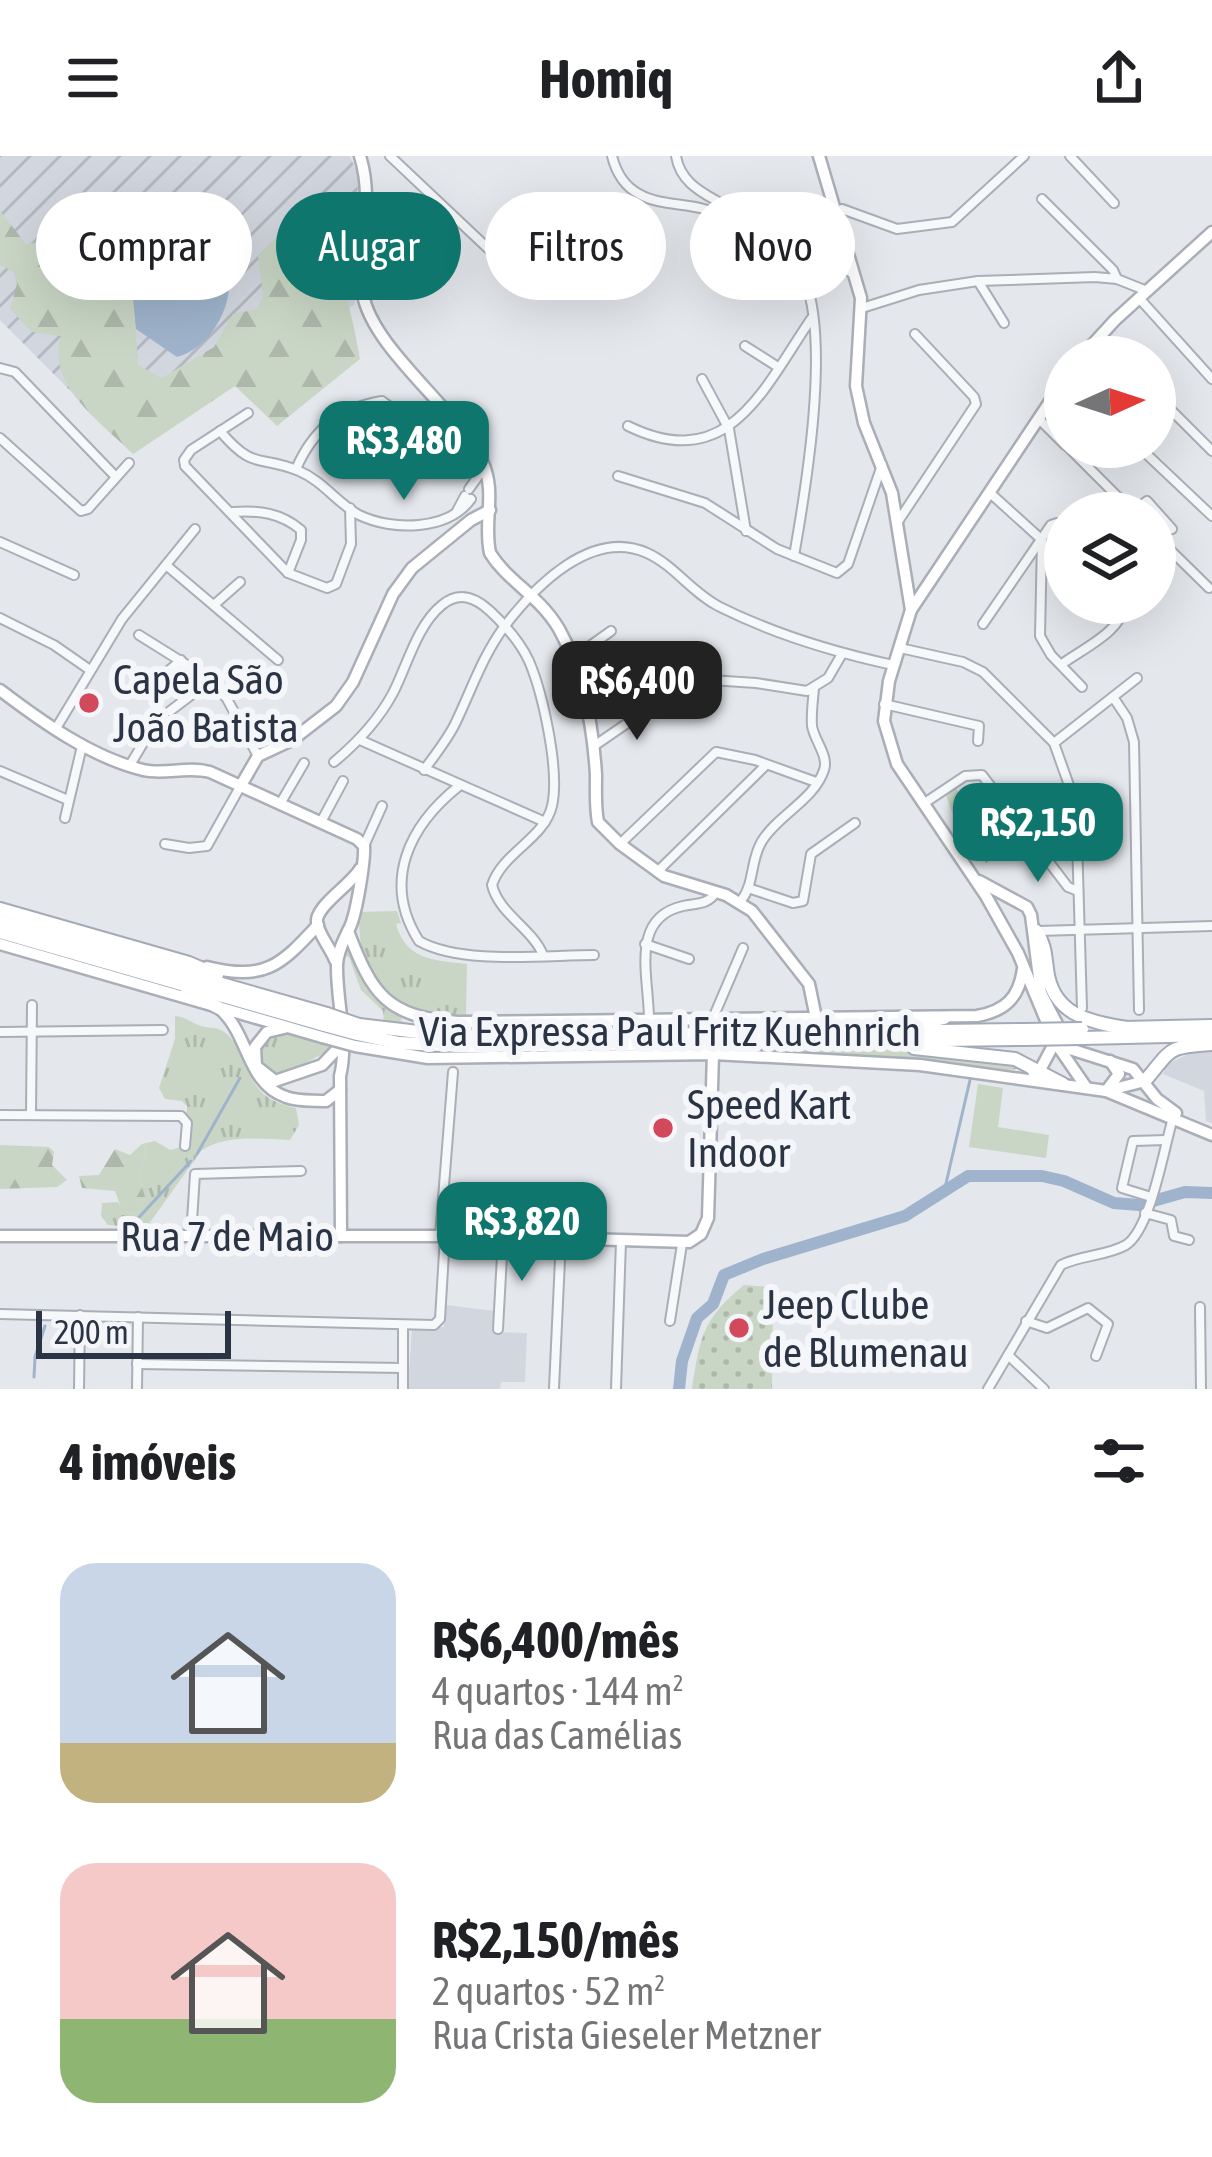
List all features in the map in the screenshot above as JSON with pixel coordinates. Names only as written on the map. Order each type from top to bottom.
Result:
[{"type":"main road","points":[[0,909],[190,963],[249,989]]},
{"type":"main road","points":[[0,921],[38,920]]},
{"type":"main road","name":"Via Expressa Paul Fritz Kuehnrich","points":[[0,921],[249,989],[353,1037],[399,1043],[896,1042],[1024,1034]]},
{"type":"main road","points":[[1036,931],[1045,947],[1049,984],[1061,1004],[1087,1021],[1127,1028]]},
{"type":"main road","name":"Via Expressa Paul Fritz Kuehnrich","points":[[0,939],[55,947],[324,1025]]},
{"type":"main road","points":[[165,979],[219,1008]]},
{"type":"main road","points":[[870,1030],[944,1018]]},
{"type":"main road","name":"Via Expressa Paul Fritz Kuehnrich","points":[[1082,1034],[1212,1026]]},
{"type":"main road","name":"Via Expressa Paul Fritz Kuehnrich","points":[[353,1037],[870,1030],[1212,1040]]},
{"type":"main road","points":[[1145,1081],[1168,1052],[1212,1040]]},
{"type":"main road","points":[[896,1042],[1015,1059],[1063,1084]]},
{"type":"street","points":[[360,156],[368,194],[363,297],[380,330],[469,436],[490,484],[490,553],[534,594],[573,658],[593,747],[598,822],[657,872],[741,902],[771,931],[809,984],[816,1018]]},
{"type":"street","points":[[389,156],[485,247]]},
{"type":"street","points":[[613,156],[623,181],[644,197],[690,206]]},
{"type":"street","points":[[676,156],[679,170],[700,192]]},
{"type":"street","points":[[819,156],[830,192]]},
{"type":"street","points":[[855,212],[897,229],[938,226],[966,212],[1024,156]]},
{"type":"street","points":[[1070,156],[1114,203]]},
{"type":"street","points":[[1042,199],[1117,279]]},
{"type":"street","points":[[1102,336],[1212,232]]},
{"type":"street","points":[[862,308],[920,290],[978,281],[1117,279],[1143,294],[1212,380]]},
{"type":"street","points":[[978,281],[1004,323]]},
{"type":"street","points":[[855,282],[862,308],[856,386],[898,520],[911,610]]},
{"type":"street","points":[[794,556],[812,433],[810,300]]},
{"type":"street","points":[[628,426],[655,439],[678,442],[729,429],[752,406],[812,318]]},
{"type":"street","points":[[898,520],[976,404],[915,334]]},
{"type":"street","points":[[745,346],[778,367]]},
{"type":"street","points":[[0,368],[15,372],[115,477]]},
{"type":"street","points":[[702,380],[729,429],[746,531]]},
{"type":"street","points":[[296,470],[309,443],[329,421],[357,406],[382,401],[394,410],[388,437],[406,465]]},
{"type":"street","points":[[1044,409],[911,610],[884,704],[891,751],[976,879],[1024,966],[1055,1042],[1086,1087]]},
{"type":"street","points":[[248,413],[184,460],[191,474],[288,573],[327,588],[336,584],[351,544],[350,508]]},
{"type":"street","points":[[1176,415],[1212,451]]},
{"type":"street","points":[[1038,418],[1044,423]]},
{"type":"street","points":[[1201,440],[1212,428]]},
{"type":"street","points":[[220,431],[246,459],[296,470],[326,486],[350,508],[391,525],[427,523],[457,512],[485,467]]},
{"type":"street","points":[[0,438],[76,509],[88,509],[129,464]]},
{"type":"street","points":[[618,476],[705,503],[746,531],[832,573],[846,568],[883,464]]},
{"type":"street","points":[[1090,468],[1113,492]]},
{"type":"street","points":[[1161,468],[1212,516]]},
{"type":"street","points":[[470,494],[490,484]]},
{"type":"street","points":[[989,491],[1042,540],[1040,636],[1082,687]]},
{"type":"street","points":[[165,844],[207,846],[259,756],[292,740],[336,706],[353,682],[401,580],[425,555],[490,510]]},
{"type":"street","points":[[231,513],[284,517],[301,530],[302,540],[288,573]]},
{"type":"street","points":[[55,730],[122,619],[195,529]]},
{"type":"street","points":[[982,624],[1044,537]]},
{"type":"street","points":[[0,542],[74,575]]},
{"type":"street","points":[[424,770],[453,728],[484,658],[505,625],[534,594],[590,551],[606,546],[627,547],[661,562],[686,586],[723,608],[842,654],[893,665]]},
{"type":"street","points":[[1176,557],[1209,588]]},
{"type":"street","points":[[166,565],[278,660]]},
{"type":"street","points":[[215,604],[240,582]]},
{"type":"street","points":[[334,762],[383,711],[442,604],[463,596],[474,598],[505,625],[528,659],[544,717],[553,791],[545,822],[500,868],[492,885],[501,904],[544,955]]},
{"type":"street","points":[[0,618],[54,645],[90,670]]},
{"type":"street","points":[[1062,664],[1117,624]]},
{"type":"street","points":[[573,658],[610,631]]},
{"type":"street","points":[[139,635],[211,680],[259,756]]},
{"type":"street","points":[[898,647],[963,662],[983,672],[1054,743],[1076,805],[1082,1008]]},
{"type":"street","points":[[656,652],[669,673],[680,678],[756,682],[798,691],[814,688],[835,670],[842,654]]},
{"type":"street","points":[[151,686],[181,660]]},
{"type":"street","points":[[1054,743],[1137,678]]},
{"type":"street","points":[[170,711],[211,680]]},
{"type":"street","points":[[741,902],[751,889],[764,836],[816,782],[825,766],[813,730],[814,688]]},
{"type":"street","points":[[0,690],[55,730],[130,766],[148,771],[199,769],[364,846]]},
{"type":"street","points":[[1113,697],[1127,718],[1134,742],[1139,1010]]},
{"type":"street","points":[[593,747],[655,704]]},
{"type":"street","points":[[884,704],[979,726],[977,740]]},
{"type":"street","points":[[130,766],[155,722]]},
{"type":"street","points":[[360,740],[545,822]]},
{"type":"street","points":[[65,818],[83,744]]},
{"type":"street","points":[[620,844],[713,753],[740,756],[816,782]]},
{"type":"street","points":[[279,805],[304,764]]},
{"type":"street","points":[[657,872],[764,766]]},
{"type":"street","points":[[0,772],[68,800]]},
{"type":"street","points":[[923,804],[964,776],[982,775],[1068,887],[1078,892]]},
{"type":"street","points":[[320,824],[343,781]]},
{"type":"street","points":[[459,786],[417,826],[404,862],[403,892],[419,941],[444,950],[593,955]]},
{"type":"street","points":[[337,965],[365,861],[364,846],[382,806]]},
{"type":"street","points":[[751,889],[793,903],[803,901],[811,854],[855,823]]},
{"type":"street","points":[[333,1095],[353,1037],[319,911],[348,886],[365,861]]},
{"type":"street","points":[[976,879],[1027,908],[1036,931],[1041,993],[1065,1043],[1075,1052],[1132,1069],[1169,1110],[1212,1131]]},
{"type":"street","points":[[649,1019],[645,944],[651,925],[682,906],[709,902],[716,891]]},
{"type":"street","points":[[329,902],[343,904],[352,915]]},
{"type":"street","points":[[1002,925],[1008,910],[1019,904]]},
{"type":"street","points":[[1036,931],[1212,926]]},
{"type":"street","points":[[320,928],[330,937],[346,933]]},
{"type":"street","points":[[190,963],[225,971],[262,971],[293,954],[320,928]]},
{"type":"street","points":[[346,933],[375,992],[398,1010],[415,1016],[504,1023],[977,1016],[1001,1009],[1018,991],[1024,966]]},
{"type":"street","points":[[0,939],[287,1027],[324,1025]]},
{"type":"street","points":[[645,944],[689,959]]},
{"type":"street","points":[[713,1018],[742,948]]},
{"type":"street","points":[[31,1115],[32,1005]]},
{"type":"street","points":[[219,1008],[236,1025],[251,1064],[266,1084],[290,1099],[333,1095]]},
{"type":"street","points":[[287,1027],[260,1038],[255,1047],[256,1066],[274,1081],[322,1065],[353,1037]]},
{"type":"street","points":[[0,1032],[163,1030]]},
{"type":"street","points":[[353,1037],[428,1058],[713,1054],[881,1061],[1106,1091],[1212,1131]]},
{"type":"street","points":[[1012,1077],[1040,1070],[1055,1042]]},
{"type":"street","points":[[670,1322],[682,1244],[701,1234],[708,1218],[713,1054]]},
{"type":"street","points":[[1106,1060],[1115,1064],[1119,1074],[1106,1091]]},
{"type":"street","points":[[322,1065],[331,1067],[341,1236]]},
{"type":"street","points":[[308,1072],[305,1089],[333,1095]]},
{"type":"street","points":[[0,1314],[437,1324],[452,1072]]},
{"type":"street","points":[[1106,1091],[1145,1081]]},
{"type":"street","points":[[0,1115],[181,1116],[187,1123],[185,1146]]},
{"type":"street","points":[[988,1389],[1061,1265],[1133,1239],[1173,1118]]},
{"type":"street","points":[[1166,1140],[1133,1141],[1121,1184],[1171,1220],[1174,1236],[1190,1240]]},
{"type":"street","points":[[190,1236],[195,1174],[301,1171]]},
{"type":"street","name":"Rua 7 de Maio","points":[[0,1236],[442,1236],[682,1244]]},
{"type":"street","points":[[498,1329],[503,1237]]},
{"type":"street","points":[[554,1388],[561,1238]]},
{"type":"street","points":[[616,1389],[622,1241]]},
{"type":"street","points":[[1200,1307],[1206,1347],[1201,1389]]},
{"type":"street","points":[[1026,1321],[1047,1328],[1088,1308],[1108,1324],[1096,1357]]},
{"type":"street","points":[[79,1389],[80,1315]]},
{"type":"street","points":[[137,1389],[138,1317]]},
{"type":"street","points":[[403,1389],[404,1324]]},
{"type":"street","points":[[1008,1354],[1044,1389]]},
{"type":"street","points":[[137,1364],[403,1368]]},
{"type":"shaded area","points":[[0,156],[350,156],[358,175],[358,192],[276,192],[276,300],[355,300],[355,304],[133,454],[0,320]]},
{"type":"shaded area","points":[[1193,1052],[1212,1052],[1212,1123],[1206,1121],[1204,1091],[1163,1074],[1167,1064]]},
{"type":"shaded area","points":[[446,1305],[494,1311],[494,1332],[527,1333],[525,1382],[501,1382],[500,1389],[408,1389],[412,1328],[444,1327]]},
{"type":"green space","points":[[0,211],[26,244],[36,243],[36,300],[134,300],[138,365],[162,378],[214,347],[233,314],[257,309],[263,296],[258,256],[276,237],[276,300],[347,300],[360,359],[277,426],[235,386],[133,454],[69,387],[58,354],[61,336],[32,332],[10,309],[17,284],[14,272],[0,265]]},
{"type":"green space","points":[[956,788],[973,816],[1000,845],[999,854],[986,863],[949,804],[946,794]]},
{"type":"green space","points":[[397,911],[401,923],[396,924],[414,952],[467,964],[466,1016],[419,1010],[385,992],[373,978],[360,938],[359,912]]},
{"type":"green space","points":[[348,943],[367,986],[401,1021],[415,1026],[905,1021],[443,1031],[384,1024],[383,1011],[361,990],[349,957],[340,954]]},
{"type":"green space","points":[[175,1016],[228,1035],[257,1087],[278,1103],[296,1108],[299,1125],[290,1140],[244,1139],[210,1146],[201,1151],[146,1228],[108,1225],[101,1216],[102,1203],[118,1202],[123,1210],[135,1214],[145,1196],[139,1178],[146,1150],[142,1144],[155,1141],[170,1150],[185,1146],[187,1106],[165,1099],[159,1088],[175,1039]]},
{"type":"green space","points":[[278,1034],[331,1047],[279,1077],[263,1070],[261,1047]]},
{"type":"green space","points":[[345,1037],[409,1049],[886,1047],[1012,1061],[1031,1068],[738,1051],[427,1053]]},
{"type":"green space","points":[[978,1084],[1003,1088],[998,1127],[1049,1135],[1046,1158],[969,1147]]},
{"type":"green space","points":[[142,1144],[146,1150],[139,1178],[145,1196],[136,1214],[122,1210],[115,1191],[82,1188],[79,1176],[99,1175],[115,1149],[130,1155]]},
{"type":"green space","points":[[0,1145],[49,1147],[54,1152],[52,1165],[67,1180],[57,1187],[0,1189]]},
{"type":"green space","name":"Jeep Clube de Blumenau","points":[[744,1285],[773,1287],[772,1389],[692,1389],[711,1319]]},
{"type":"water","points":[[133,300],[226,300],[213,330],[197,347],[177,357],[136,329]]},
{"type":"waterway","points":[[197,1154],[240,1078]]},
{"type":"waterway","points":[[944,1192],[970,1080]]},
{"type":"waterway","points":[[130,1227],[191,1161]]},
{"type":"waterway","points":[[679,1389],[682,1361],[697,1318],[713,1304],[724,1275],[905,1216],[968,1176],[1042,1176],[1114,1203],[1139,1205],[1185,1192],[1212,1193]]},
{"type":"waterway","points":[[34,1377],[45,1326]]},
{"type":"place","name":"Capela São João Batista","points":[[89,703]]},
{"type":"place","name":"Speed Kart Indoor","points":[[663,1128]]},
{"type":"place","name":"Jeep Clube de Blumenau","points":[[739,1328]]}]
